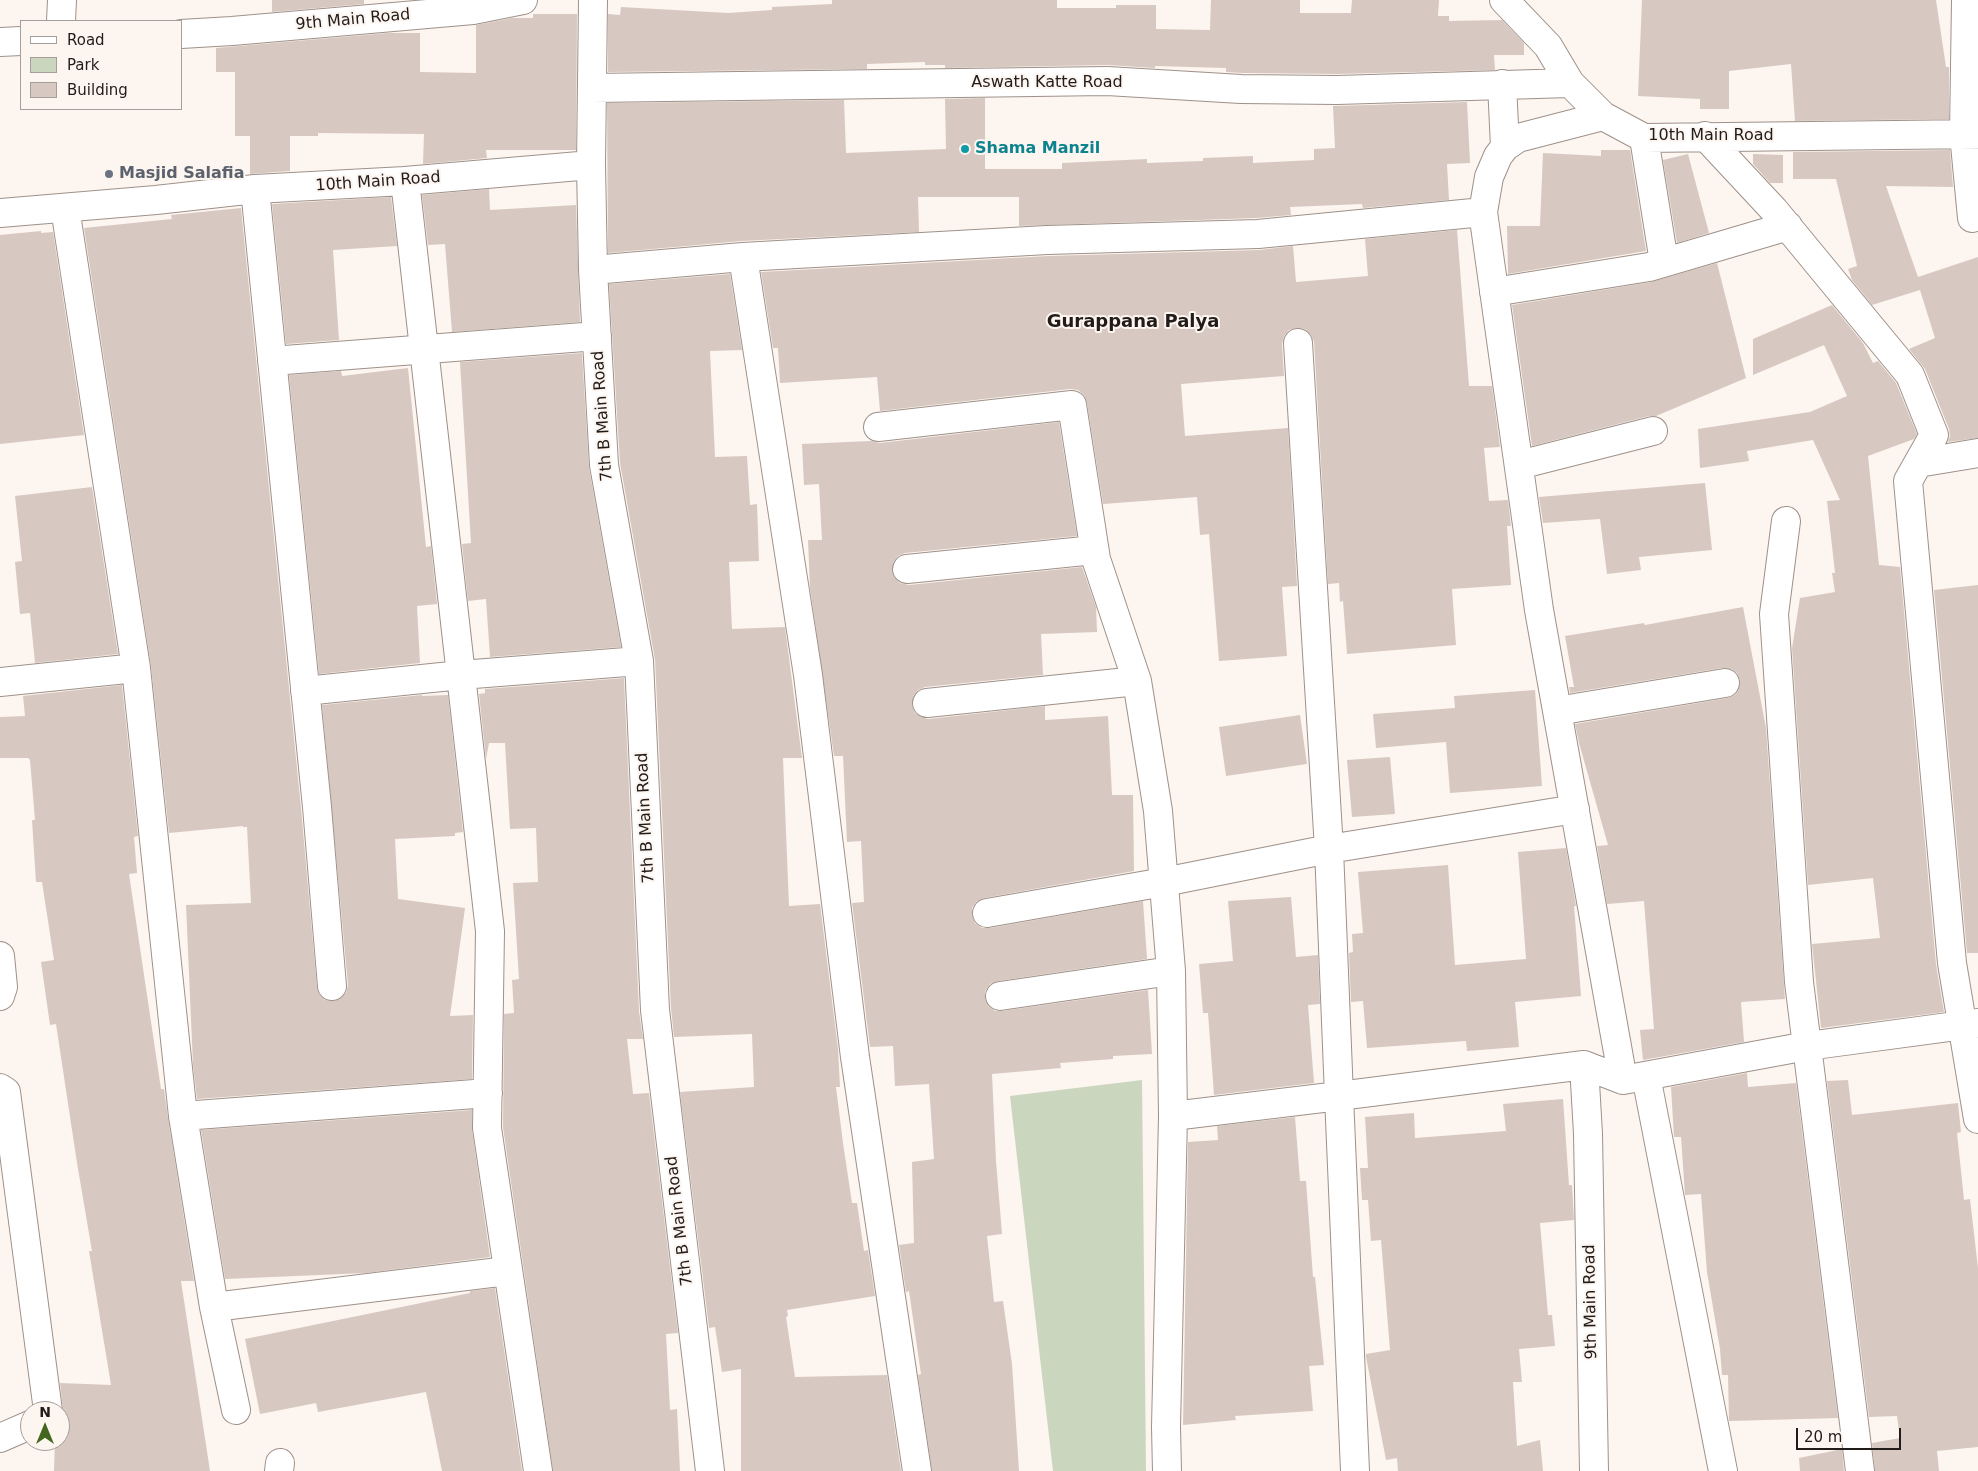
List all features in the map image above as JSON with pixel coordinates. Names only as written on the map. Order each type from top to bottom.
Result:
[{"type":"street","points":[[61,20],[62,0]]},
{"type":"street","name":"9th Main Road","points":[[182,34],[473,10],[524,0]]},
{"type":"street","points":[[591,165],[593,0]]},
{"type":"street","name":"10th Main Road","points":[[1504,0],[1548,46],[1570,82],[1604,116],[1644,138],[1971,134]]},
{"type":"street","points":[[1966,0],[1972,218]]},
{"type":"street","points":[[0,42],[20,41]]},
{"type":"street","name":"Aswath Katte Road","points":[[592,88],[1107,81],[1241,90],[1337,90],[1570,82]]},
{"type":"street","points":[[1502,84],[1504,147]]},
{"type":"street","points":[[1604,116],[1518,138],[1504,147],[1489,177],[1483,212],[1539,610],[1575,809],[1634,1078],[1724,1471]]},
{"type":"street","points":[[1705,136],[1788,226],[1910,375],[1934,435],[1908,481],[1952,963],[1970,1023],[1978,1119]]},
{"type":"street","points":[[1644,138],[1664,262]]},
{"type":"street","name":"10th Main Road","points":[[0,213],[255,189],[405,181],[591,165]]},
{"type":"street","name":"7th B Main Road","points":[[591,165],[593,270],[604,465],[640,661],[655,1010],[710,1471]]},
{"type":"street","points":[[405,181],[490,931],[487,1128],[538,1471]]},
{"type":"street","points":[[255,189],[332,986]]},
{"type":"street","points":[[65,208],[136,668],[183,1116],[214,1307],[236,1410]]},
{"type":"street","points":[[593,270],[743,257],[1047,240],[1258,234],[1483,212]]},
{"type":"street","points":[[1494,292],[1649,267],[1788,226]]},
{"type":"street","points":[[743,257],[808,675],[856,1057],[917,1471]]},
{"type":"street","points":[[272,361],[597,336]]},
{"type":"street","points":[[1298,343],[1329,849],[1356,1471]]},
{"type":"street","points":[[878,427],[1072,405],[1094,550],[1137,681],[1158,811],[1172,971],[1173,1116],[1166,1427],[1167,1471]]},
{"type":"street","points":[[1519,465],[1653,431]]},
{"type":"street","points":[[1918,463],[1978,453]]},
{"type":"street","points":[[1786,521],[1774,614],[1799,982],[1860,1471]]},
{"type":"street","points":[[907,569],[1094,550]]},
{"type":"street","points":[[305,691],[461,675],[640,661]]},
{"type":"street","points":[[0,682],[136,668]]},
{"type":"street","points":[[926,703],[1137,681]]},
{"type":"street","points":[[1557,711],[1724,683]]},
{"type":"street","points":[[987,913],[1164,882],[1329,849],[1575,809]]},
{"type":"street","points":[[0,956],[4,987],[0,996]]},
{"type":"street","points":[[1000,996],[1172,971]]},
{"type":"street","points":[[1173,1116],[1584,1065],[1634,1078],[1807,1046],[1970,1023]]},
{"type":"street","name":"9th Main Road","points":[[1584,1065],[1588,1134],[1594,1471]]},
{"type":"street","points":[[0,1088],[6,1092],[47,1401]]},
{"type":"street","points":[[183,1116],[488,1093]]},
{"type":"street","points":[[214,1307],[507,1271]]},
{"type":"street","points":[[0,1438],[20,1429]]},
{"type":"green space","points":[[1142,1080],[1146,1471],[1053,1471],[1010,1096]]},
{"type":"building","points":[[272,0],[364,0],[364,4],[272,12]]},
{"type":"building","points":[[832,0],[1057,0],[1057,8],[1116,8],[1116,5],[1156,5],[1156,29],[1210,30],[1211,0],[1300,0],[1300,13],[1351,13],[1352,0],[1439,0],[1438,16],[1449,16],[1449,21],[1502,20],[1524,43],[1524,55],[1494,55],[1495,70],[1337,74],[1242,73],[1226,72],[1226,68],[1155,66],[1155,68],[1107,65],[945,68],[945,65],[925,65],[925,62],[867,64],[867,69],[608,72],[608,14],[620,15],[621,7],[728,13],[772,10],[772,7],[832,4]]},
{"type":"building","points":[[1642,0],[1936,0],[1946,67],[1949,67],[1949,119],[1795,121],[1791,64],[1729,71],[1729,109],[1700,109],[1700,99],[1638,96]]},
{"type":"building","points":[[533,14],[577,14],[576,150],[486,150],[487,158],[423,164],[424,134],[318,133],[318,136],[290,136],[290,171],[250,174],[250,136],[235,136],[235,72],[216,72],[216,48],[388,33],[420,33],[420,72],[476,73],[476,25],[512,18],[533,18]]},
{"type":"building","points":[[985,98],[985,169],[1062,169],[1062,163],[1147,159],[1147,163],[1203,161],[1203,158],[1253,156],[1253,163],[1314,160],[1314,149],[1335,148],[1333,106],[1467,102],[1470,163],[1447,164],[1449,200],[1363,208],[1362,204],[1290,207],[1291,215],[1257,218],[1019,226],[1019,197],[918,197],[919,232],[742,241],[608,253],[607,103],[844,100],[846,153],[946,149],[945,99]]},
{"type":"building","points":[[1601,150],[1630,150],[1646,251],[1508,274],[1507,226],[1540,226],[1543,153],[1601,156]]},
{"type":"building","points":[[1950,150],[1953,187],[1886,186],[1918,277],[1978,257],[1978,438],[1948,442],[1950,436],[1949,429],[1925,369],[1909,349],[1935,338],[1920,290],[1872,305],[1852,280],[1848,269],[1857,266],[1836,179],[1793,179],[1793,152]]},
{"type":"building","points":[[1688,154],[1709,233],[1677,243],[1663,160]]},
{"type":"building","points":[[1753,154],[1783,155],[1783,183],[1770,183],[1753,164]]},
{"type":"building","points":[[489,189],[490,210],[576,205],[580,322],[452,332],[445,244],[428,245],[422,195]]},
{"type":"building","points":[[391,197],[397,246],[333,250],[339,340],[286,344],[272,204]]},
{"type":"building","points":[[241,208],[301,808],[317,988],[319,994],[325,1000],[334,1001],[340,999],[346,993],[348,985],[322,705],[422,695],[448,695],[463,832],[455,833],[455,836],[395,839],[398,899],[465,908],[450,1016],[473,1015],[472,1079],[197,1099],[193,1065],[186,905],[251,903],[247,827],[169,833],[151,666],[84,228],[172,219],[171,215]]},
{"type":"building","points":[[1457,230],[1469,386],[1492,386],[1500,447],[1484,448],[1489,501],[1508,500],[1511,526],[1507,526],[1511,585],[1452,589],[1456,645],[1347,654],[1343,601],[1340,602],[1339,583],[1328,584],[1314,342],[1311,335],[1305,329],[1289,330],[1284,336],[1282,344],[1284,376],[1181,384],[1185,436],[1288,428],[1297,586],[1282,587],[1287,656],[1219,661],[1209,534],[1200,535],[1197,497],[1103,504],[1087,403],[1084,395],[1078,390],[1070,389],[880,411],[877,377],[780,383],[778,348],[773,348],[761,272],[1048,256],[1259,250],[1293,246],[1296,282],[1368,276],[1365,239]]},
{"type":"building","points":[[41,231],[41,233],[53,232],[84,435],[0,444],[0,235]]},
{"type":"building","points":[[1717,263],[1746,378],[1656,416],[1649,416],[1532,446],[1512,305],[1651,282]]},
{"type":"building","points":[[730,274],[742,350],[710,351],[715,457],[747,456],[750,505],[757,504],[759,561],[729,562],[732,629],[785,627],[802,758],[783,758],[789,906],[820,904],[838,1049],[840,1087],[836,1087],[843,1143],[852,1203],[857,1203],[864,1251],[868,1250],[875,1296],[787,1310],[788,1316],[786,1317],[795,1377],[887,1375],[901,1471],[741,1471],[741,1369],[722,1372],[715,1327],[709,1328],[680,1092],[754,1087],[752,1034],[674,1037],[671,1009],[655,660],[620,463],[609,284]]},
{"type":"building","points":[[1832,305],[1863,343],[1873,363],[1878,361],[1896,383],[1917,434],[1914,439],[1868,456],[1879,565],[1900,567],[1936,964],[1944,1012],[1821,1028],[1812,944],[1880,938],[1873,878],[1808,885],[1792,648],[1800,598],[1835,592],[1832,573],[1835,573],[1827,501],[1840,500],[1813,440],[1747,451],[1749,461],[1700,468],[1698,429],[1810,412],[1847,396],[1824,345],[1753,375],[1753,339]]},
{"type":"building","points":[[582,353],[589,468],[621,647],[490,657],[486,599],[468,601],[462,544],[471,543],[460,362]]},
{"type":"building","points":[[408,368],[426,547],[431,546],[437,604],[417,606],[420,663],[319,674],[289,375],[341,371],[342,376]]},
{"type":"building","points":[[1059,422],[1077,536],[905,553],[898,556],[893,562],[892,571],[900,583],[909,585],[1082,567],[1096,607],[1097,632],[1041,634],[1043,675],[925,687],[918,690],[913,696],[912,705],[915,713],[928,719],[1045,706],[1045,720],[1108,716],[1112,795],[1133,795],[1134,871],[984,898],[977,901],[972,908],[972,915],[975,923],[982,928],[990,928],[1143,901],[1147,959],[998,981],[990,984],[985,991],[985,998],[988,1006],[995,1011],[1002,1011],[1148,990],[1152,1054],[1113,1056],[1113,1059],[1060,1063],[1061,1068],[992,1074],[1002,1234],[987,1236],[994,1302],[1003,1301],[1012,1364],[1019,1471],[932,1471],[918,1375],[921,1374],[909,1291],[906,1292],[899,1245],[914,1243],[912,1162],[934,1159],[929,1084],[895,1086],[893,1046],[870,1047],[852,903],[864,902],[861,841],[847,842],[843,756],[834,756],[810,588],[808,540],[822,540],[819,484],[804,485],[802,444],[871,441],[880,443]]},
{"type":"building","points":[[1705,483],[1712,550],[1639,557],[1641,570],[1607,574],[1600,519],[1543,523],[1539,497]]},
{"type":"building","points":[[92,487],[118,654],[35,663],[30,613],[20,614],[15,562],[22,561],[15,496]]},
{"type":"building","points":[[1978,585],[1978,953],[1967,953],[1934,590]]},
{"type":"building","points":[[1743,607],[1766,728],[1785,999],[1741,1002],[1744,1042],[1643,1060],[1640,1030],[1654,1029],[1644,901],[1607,904],[1597,846],[1608,845],[1575,724],[1728,698],[1735,695],[1739,689],[1740,680],[1737,673],[1731,669],[1722,668],[1570,693],[1569,687],[1574,687],[1565,636],[1644,623],[1645,625]]},
{"type":"building","points":[[624,678],[639,1011],[643,1039],[627,1039],[633,1094],[649,1093],[678,1333],[666,1334],[670,1410],[677,1409],[680,1471],[553,1471],[503,1127],[504,1014],[514,1013],[512,980],[519,979],[513,883],[538,882],[536,828],[510,829],[505,743],[489,743],[486,759],[479,694],[485,693],[485,689]]},
{"type":"building","points":[[122,685],[138,836],[134,837],[137,873],[129,874],[161,1089],[164,1089],[194,1281],[181,1281],[210,1471],[54,1471],[55,1451],[70,1451],[70,1401],[62,1401],[60,1383],[111,1385],[89,1251],[92,1251],[56,1024],[50,1025],[41,962],[54,960],[42,882],[36,882],[32,820],[35,820],[30,760],[28,758],[0,758],[0,717],[25,716],[23,696]]},
{"type":"building","points":[[1535,690],[1542,786],[1450,793],[1446,742],[1376,748],[1373,714],[1455,708],[1454,696]]},
{"type":"building","points":[[1300,715],[1307,764],[1226,776],[1219,727]]},
{"type":"building","points":[[1390,757],[1395,814],[1352,817],[1347,760]]},
{"type":"building","points":[[1566,848],[1576,906],[1574,906],[1581,996],[1515,1002],[1519,1047],[1467,1051],[1466,1041],[1367,1048],[1363,1001],[1351,1002],[1349,953],[1353,952],[1352,934],[1363,933],[1358,872],[1448,865],[1455,965],[1526,959],[1518,852]]},
{"type":"building","points":[[1291,897],[1296,957],[1318,955],[1320,1004],[1308,1005],[1314,1083],[1214,1095],[1208,1013],[1203,1013],[1199,964],[1233,961],[1228,901]]},
{"type":"building","points":[[1747,1073],[1748,1087],[1796,1083],[1838,1418],[1729,1421],[1728,1375],[1722,1375],[1720,1349],[1707,1272],[1701,1194],[1685,1195],[1681,1137],[1674,1137],[1671,1087]]},
{"type":"building","points":[[1848,1080],[1852,1115],[1958,1103],[1961,1132],[1957,1133],[1964,1200],[1970,1199],[1978,1268],[1978,1447],[1937,1451],[1939,1471],[1875,1471],[1872,1443],[1900,1438],[1897,1416],[1869,1417],[1827,1081]]},
{"type":"building","points":[[1563,1099],[1569,1185],[1572,1185],[1574,1220],[1540,1223],[1548,1315],[1552,1315],[1555,1346],[1519,1349],[1522,1382],[1513,1382],[1517,1446],[1540,1440],[1543,1471],[1398,1471],[1397,1458],[1386,1460],[1366,1357],[1366,1354],[1390,1350],[1381,1240],[1371,1241],[1368,1200],[1362,1200],[1360,1168],[1368,1168],[1365,1117],[1414,1113],[1415,1138],[1506,1131],[1503,1104]]},
{"type":"building","points":[[472,1110],[472,1130],[490,1257],[366,1273],[225,1279],[201,1130]]},
{"type":"building","points":[[1295,1117],[1300,1181],[1306,1181],[1313,1277],[1315,1277],[1324,1365],[1309,1366],[1313,1411],[1235,1416],[1236,1420],[1183,1425],[1188,1142],[1218,1140],[1217,1126]]},
{"type":"building","points":[[495,1288],[522,1471],[442,1471],[426,1392],[318,1412],[316,1403],[260,1414],[245,1339],[470,1293],[470,1291]]},
{"type":"building","points":[[1842,1449],[1844,1471],[1800,1471],[1799,1458]]},
{"type":"place","name":"Shama Manzil","points":[[965,149]]},
{"type":"place","name":"Masjid Salafia","points":[[109,174]]},
{"type":"district","name":"Gurappana Palya","points":[[1133,322]]}]
